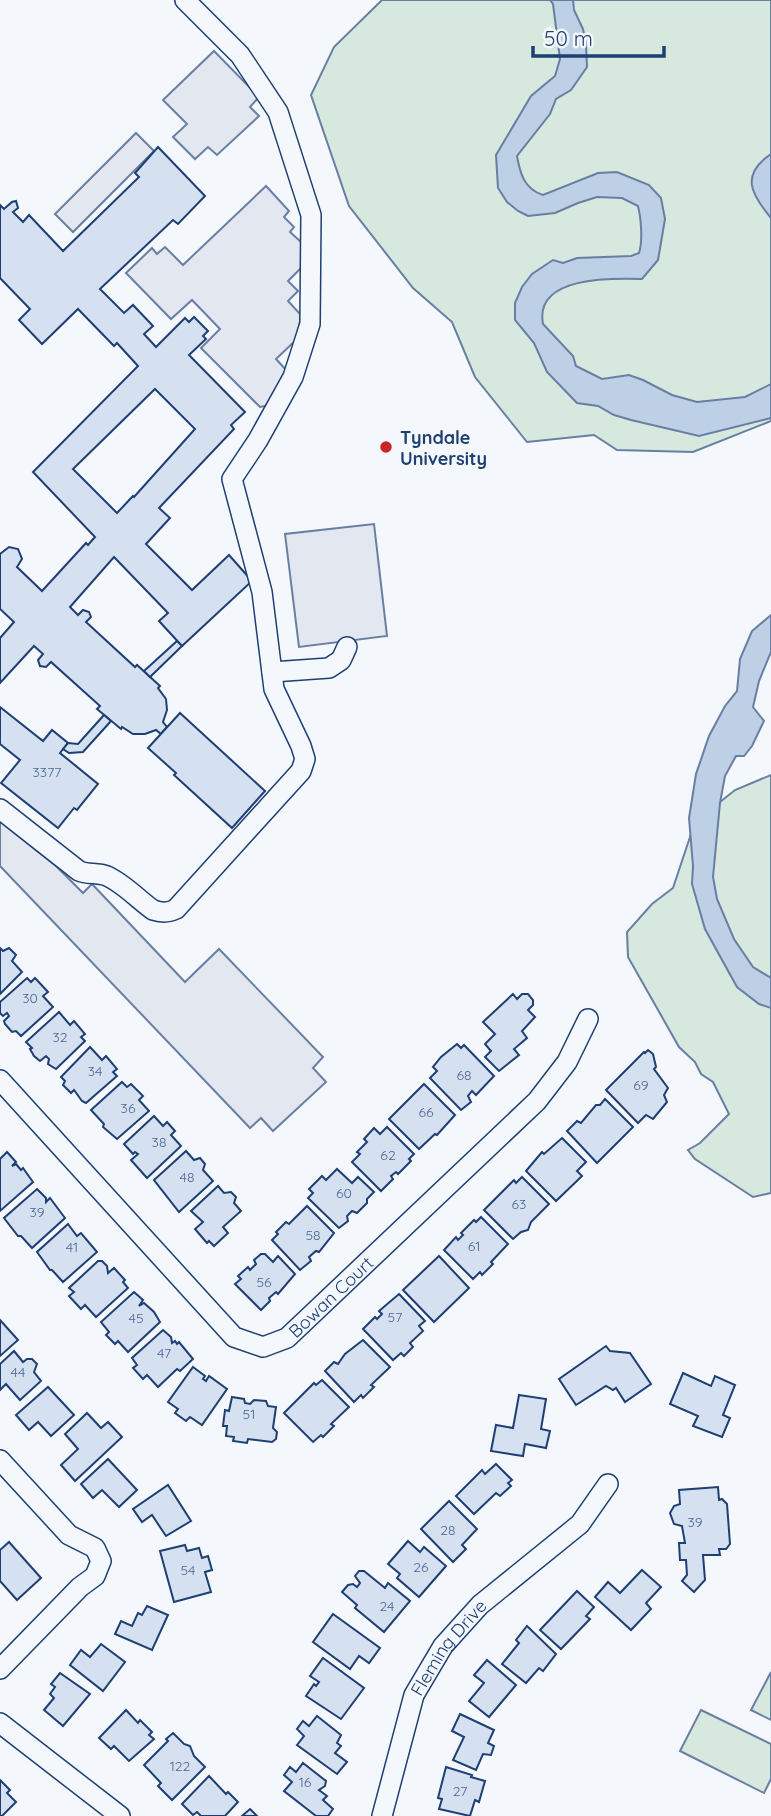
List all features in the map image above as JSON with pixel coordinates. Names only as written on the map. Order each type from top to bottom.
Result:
[{"type":"street","points":[[0,809],[79,871],[87,875],[108,877],[153,910],[170,912],[176,909],[300,771],[304,759],[301,746],[274,689],[262,592],[232,479],[258,440],[293,377],[310,324],[311,215],[278,112],[240,55],[185,0]]},
{"type":"street","points":[[272,672],[329,668],[341,660],[347,647]]},
{"type":"street","name":"Bowan Court","points":[[0,1080],[234,1337],[263,1347],[287,1338],[537,1101],[567,1062],[588,1019]]},
{"type":"street","points":[[0,1460],[69,1535],[95,1548],[101,1561],[95,1576],[80,1587],[0,1669]]},
{"type":"street","name":"Fleming Drive","points":[[382,1816],[414,1695],[443,1646],[480,1605],[580,1524],[608,1484]]},
{"type":"street","points":[[0,1723],[120,1816]]},
{"type":"shaded area","points":[[382,0],[771,0],[771,421],[693,452],[617,450],[594,435],[527,442],[475,377],[452,322],[413,288],[349,206],[311,95],[334,47]]},
{"type":"shaded area","points":[[214,51],[259,97],[250,107],[259,116],[217,155],[208,147],[195,159],[173,137],[187,124],[163,100]]},
{"type":"shaded area","points":[[136,133],[154,151],[73,232],[55,214]]},
{"type":"shaded area","points":[[266,186],[289,211],[284,217],[294,227],[290,232],[301,242],[302,267],[288,281],[298,291],[288,301],[301,315],[297,339],[276,359],[288,372],[275,404],[260,407],[201,348],[220,329],[192,300],[171,319],[126,273],[152,248],[157,254],[165,247],[183,265]]},
{"type":"shaded area","points":[[374,524],[387,636],[299,647],[285,534]]},
{"type":"shaded area","points":[[771,775],[771,1193],[753,1197],[695,1159],[688,1150],[700,1143],[729,1114],[713,1082],[701,1074],[695,1062],[679,1047],[628,957],[627,932],[652,904],[673,888],[695,822],[735,790]]},
{"type":"shaded area","points":[[0,821],[56,866],[83,893],[92,884],[185,982],[219,949],[323,1057],[313,1068],[326,1082],[273,1131],[261,1118],[250,1128],[0,866]]},
{"type":"shaded area","points":[[771,1672],[771,1720],[751,1710]]},
{"type":"shaded area","points":[[701,1710],[771,1744],[771,1779],[764,1793],[680,1751]]},
{"type":"water","points":[[550,0],[573,0],[586,43],[587,67],[571,90],[556,99],[550,114],[517,156],[524,180],[531,189],[543,195],[598,173],[617,172],[649,185],[661,198],[665,219],[658,260],[642,279],[595,280],[562,288],[550,297],[543,308],[543,324],[573,356],[576,366],[602,379],[629,375],[672,395],[697,402],[745,397],[771,384],[771,418],[699,436],[614,415],[598,406],[577,403],[547,372],[534,343],[515,320],[515,303],[522,287],[532,274],[553,260],[563,263],[577,258],[631,256],[639,253],[641,242],[638,206],[622,198],[597,197],[555,213],[528,216],[507,202],[498,188],[496,155],[531,96],[555,76],[560,59],[553,4]]},
{"type":"water","points":[[771,154],[771,218],[754,193],[752,177],[755,169]]},
{"type":"water","points":[[771,615],[771,652],[759,681],[753,707],[764,721],[752,746],[744,756],[736,756],[725,776],[713,877],[717,899],[734,939],[753,967],[771,978],[771,1008],[759,1004],[737,987],[705,929],[692,884],[689,818],[696,774],[709,736],[725,706],[737,691],[740,659],[752,631]]},
{"type":"building","points":[[158,147],[205,196],[178,224],[173,220],[100,289],[124,313],[133,305],[153,326],[144,334],[156,347],[185,318],[189,322],[194,317],[208,331],[203,336],[206,339],[189,355],[245,412],[231,425],[234,429],[159,508],[170,518],[146,544],[192,590],[229,555],[252,581],[182,646],[159,621],[168,613],[114,557],[70,607],[78,615],[83,610],[89,612],[91,617],[86,622],[160,686],[158,688],[166,699],[167,710],[163,722],[167,727],[161,734],[156,730],[133,734],[122,727],[121,729],[97,709],[100,706],[51,662],[46,667],[40,666],[38,660],[43,654],[34,646],[0,683],[0,638],[14,622],[0,609],[0,554],[9,547],[18,549],[22,559],[17,567],[42,591],[86,543],[88,545],[95,537],[33,472],[138,366],[117,343],[114,346],[78,309],[42,344],[19,320],[30,309],[0,278],[0,205],[4,209],[16,201],[18,208],[13,212],[23,222],[29,215],[63,251],[139,177],[135,173]],"holes":[[[155,389],[195,429],[117,513],[73,469]]]},
{"type":"building","points":[[177,641],[182,646],[150,677],[144,671]]},
{"type":"building","points":[[0,707],[43,741],[52,730],[68,743],[60,753],[98,784],[58,828],[1,783],[20,760],[0,744]]},
{"type":"building","points":[[180,713],[265,791],[232,828],[148,748]]},
{"type":"building","points":[[104,715],[111,721],[83,752],[69,753],[63,749],[68,743],[78,744]]},
{"type":"building","points":[[0,948],[3,951],[9,948],[16,955],[12,961],[22,972],[0,994]]},
{"type":"building","points":[[27,978],[31,982],[35,978],[48,992],[43,996],[53,1007],[21,1036],[16,1031],[12,1032],[5,1024],[4,1021],[9,1016],[7,1013],[3,1016],[0,1013],[0,1002]]},
{"type":"building","points":[[513,994],[517,999],[522,994],[528,994],[533,1005],[528,1010],[535,1017],[522,1031],[527,1038],[514,1049],[519,1055],[499,1071],[485,1057],[491,1051],[485,1044],[495,1034],[483,1022]]},
{"type":"building","points":[[59,1012],[70,1025],[74,1021],[85,1034],[81,1037],[85,1041],[56,1069],[48,1064],[49,1059],[46,1056],[40,1061],[34,1056],[30,1049],[32,1048],[26,1042]]},
{"type":"building","points":[[457,1044],[461,1048],[464,1045],[494,1076],[476,1095],[472,1091],[468,1096],[471,1102],[461,1110],[430,1078],[437,1071],[433,1067]]},
{"type":"building","points":[[90,1047],[102,1060],[106,1056],[117,1069],[113,1072],[117,1076],[86,1103],[74,1090],[71,1093],[63,1085],[65,1081],[61,1077]]},
{"type":"building","points":[[648,1050],[653,1054],[656,1067],[654,1069],[668,1088],[664,1095],[667,1102],[653,1119],[646,1115],[638,1123],[606,1090]]},
{"type":"building","points":[[122,1082],[127,1087],[131,1084],[143,1096],[139,1100],[149,1111],[117,1139],[103,1127],[104,1124],[91,1110]]},
{"type":"building","points":[[424,1084],[455,1115],[437,1135],[419,1149],[389,1119]]},
{"type":"building","points":[[605,1099],[633,1127],[597,1163],[567,1131],[577,1121],[581,1123],[596,1105],[600,1105]]},
{"type":"building","points":[[154,1116],[163,1126],[167,1122],[175,1131],[171,1135],[181,1146],[147,1178],[131,1160],[138,1154],[133,1154],[124,1144]]},
{"type":"building","points":[[387,1127],[414,1154],[398,1174],[396,1172],[391,1176],[393,1179],[381,1191],[352,1162],[367,1142],[364,1139],[374,1128],[380,1134]]},
{"type":"building","points":[[562,1138],[586,1162],[577,1171],[582,1176],[556,1201],[526,1171],[542,1152],[544,1154]]},
{"type":"building","points":[[186,1151],[194,1160],[200,1158],[205,1164],[203,1170],[213,1181],[179,1212],[154,1180]]},
{"type":"building","points":[[7,1152],[16,1162],[12,1166],[16,1164],[21,1170],[23,1168],[33,1182],[0,1211],[0,1159]]},
{"type":"building","points":[[337,1169],[352,1183],[358,1177],[374,1192],[367,1199],[367,1203],[357,1213],[352,1211],[347,1216],[348,1221],[339,1228],[308,1198],[313,1193],[309,1189],[322,1176],[326,1180]]},
{"type":"building","points":[[522,1177],[549,1204],[531,1222],[528,1230],[513,1239],[484,1210],[514,1180],[516,1183]]},
{"type":"building","points":[[218,1186],[224,1193],[231,1192],[236,1197],[234,1203],[241,1211],[223,1227],[228,1233],[214,1246],[209,1241],[207,1243],[195,1229],[203,1222],[191,1211]]},
{"type":"building","points":[[37,1189],[46,1198],[46,1202],[50,1198],[65,1218],[32,1248],[4,1218]]},
{"type":"building","points":[[307,1206],[334,1233],[319,1252],[316,1251],[309,1257],[311,1261],[300,1270],[272,1240],[286,1222],[289,1224]]},
{"type":"building","points":[[481,1217],[508,1244],[482,1275],[480,1272],[473,1279],[444,1250],[456,1237],[458,1240],[463,1235],[461,1233],[474,1220],[476,1222]]},
{"type":"building","points":[[68,1224],[77,1236],[81,1233],[97,1252],[63,1282],[37,1252]]},
{"type":"building","points":[[265,1254],[273,1262],[278,1256],[295,1274],[278,1294],[276,1292],[269,1298],[270,1301],[261,1310],[235,1284],[241,1279],[238,1276],[248,1267],[250,1270],[256,1264],[254,1260]]},
{"type":"building","points":[[439,1256],[469,1288],[434,1322],[403,1290]]},
{"type":"building","points":[[98,1261],[107,1266],[108,1273],[114,1268],[125,1280],[123,1282],[128,1288],[96,1317],[85,1305],[81,1309],[69,1296],[74,1292],[69,1288]]},
{"type":"building","points":[[134,1292],[143,1300],[139,1306],[144,1303],[160,1322],[128,1352],[118,1341],[115,1344],[106,1335],[109,1332],[101,1322]]},
{"type":"building","points":[[399,1294],[425,1321],[419,1326],[423,1331],[410,1343],[413,1347],[404,1356],[401,1353],[393,1360],[363,1329],[375,1317],[377,1319],[382,1314],[379,1311]]},
{"type":"building","points":[[0,1320],[18,1340],[0,1356]]},
{"type":"building","points":[[163,1330],[171,1337],[172,1343],[179,1342],[193,1359],[180,1371],[177,1369],[158,1387],[147,1375],[143,1379],[133,1368],[137,1365],[132,1358]]},
{"type":"building","points":[[363,1340],[390,1367],[371,1385],[374,1387],[363,1398],[361,1395],[354,1402],[325,1371],[334,1362],[338,1364],[345,1354]]},
{"type":"building","points":[[606,1346],[610,1351],[630,1353],[651,1384],[625,1402],[616,1388],[613,1390],[606,1386],[576,1405],[559,1379]]},
{"type":"building","points":[[14,1351],[23,1362],[32,1359],[37,1364],[34,1372],[41,1381],[20,1400],[6,1384],[0,1390],[0,1364]]},
{"type":"building","points":[[193,1367],[205,1376],[203,1379],[206,1381],[209,1376],[227,1389],[202,1425],[190,1417],[186,1421],[175,1413],[178,1409],[168,1402]]},
{"type":"building","points":[[683,1373],[711,1386],[715,1376],[735,1385],[723,1415],[730,1418],[722,1437],[693,1426],[698,1416],[670,1404]]},
{"type":"building","points":[[322,1380],[349,1407],[331,1424],[334,1426],[323,1437],[321,1435],[313,1442],[284,1413],[314,1383],[316,1385]]},
{"type":"building","points":[[48,1387],[74,1415],[51,1436],[38,1422],[29,1430],[16,1415]]},
{"type":"building","points":[[519,1395],[546,1399],[541,1429],[550,1431],[546,1448],[525,1444],[523,1456],[491,1451],[496,1425],[513,1428]]},
{"type":"building","points":[[232,1397],[244,1399],[245,1403],[250,1404],[254,1400],[266,1401],[268,1406],[276,1407],[273,1428],[277,1432],[276,1439],[272,1442],[248,1439],[247,1443],[233,1441],[234,1437],[226,1436],[227,1426],[223,1426],[225,1410],[229,1411]]},
{"type":"building","points":[[87,1413],[101,1428],[108,1422],[122,1437],[75,1481],[61,1465],[78,1449],[65,1434]]},
{"type":"building","points":[[108,1459],[137,1490],[119,1507],[102,1490],[93,1498],[81,1484]]},
{"type":"building","points":[[496,1464],[512,1480],[508,1483],[511,1486],[500,1496],[496,1493],[474,1514],[456,1496],[482,1470],[485,1474]]},
{"type":"building","points":[[168,1485],[191,1521],[166,1536],[152,1515],[142,1522],[133,1509]]},
{"type":"building","points":[[718,1487],[719,1500],[722,1499],[727,1504],[730,1544],[726,1549],[719,1549],[720,1555],[703,1555],[705,1580],[694,1592],[682,1581],[687,1575],[686,1560],[680,1560],[679,1543],[685,1543],[682,1526],[674,1524],[670,1513],[674,1506],[680,1504],[679,1490]]},
{"type":"building","points":[[449,1501],[477,1529],[462,1545],[466,1549],[453,1562],[421,1529]]},
{"type":"building","points":[[408,1541],[420,1552],[424,1547],[446,1566],[419,1597],[397,1578],[400,1574],[388,1564]]},
{"type":"building","points":[[9,1542],[41,1578],[17,1600],[0,1581],[0,1550]]},
{"type":"building","points":[[185,1545],[187,1551],[199,1548],[202,1558],[208,1556],[212,1570],[205,1572],[211,1592],[174,1602],[160,1551]]},
{"type":"building","points":[[642,1570],[661,1587],[646,1603],[651,1609],[631,1630],[595,1597],[608,1582],[620,1593]]},
{"type":"building","points":[[359,1571],[364,1571],[385,1588],[388,1583],[410,1601],[384,1632],[355,1608],[357,1605],[342,1592],[348,1585],[357,1587],[360,1583],[355,1576]]},
{"type":"building","points":[[577,1591],[594,1607],[586,1616],[590,1619],[561,1649],[540,1630]]},
{"type":"building","points":[[147,1606],[168,1615],[152,1650],[115,1634],[121,1621],[132,1626],[138,1613],[142,1615]]},
{"type":"building","points":[[333,1614],[380,1648],[369,1663],[359,1656],[350,1669],[313,1642]]},
{"type":"building","points":[[527,1626],[556,1654],[543,1671],[539,1668],[526,1683],[502,1664],[519,1643],[516,1640]]},
{"type":"building","points":[[101,1644],[125,1662],[103,1691],[70,1665],[81,1650],[90,1657]]},
{"type":"building","points":[[323,1658],[364,1688],[341,1719],[306,1696],[314,1684],[316,1686],[319,1682],[310,1676]]},
{"type":"building","points":[[487,1660],[516,1685],[489,1717],[469,1701],[484,1683],[474,1675]]},
{"type":"building","points":[[60,1673],[90,1694],[63,1726],[44,1710],[54,1698],[50,1694],[55,1687],[51,1684]]},
{"type":"building","points":[[126,1710],[138,1723],[140,1720],[152,1732],[149,1735],[154,1739],[129,1761],[114,1746],[111,1749],[99,1738]]},
{"type":"building","points":[[460,1714],[494,1730],[488,1743],[494,1746],[491,1755],[483,1754],[476,1770],[453,1760],[464,1737],[452,1731]]},
{"type":"building","points":[[317,1716],[341,1735],[337,1743],[341,1746],[335,1753],[347,1762],[337,1774],[297,1745],[304,1736],[297,1729],[303,1721],[309,1726]]},
{"type":"building","points":[[173,1733],[190,1746],[194,1756],[205,1767],[172,1800],[158,1786],[161,1783],[144,1765]]},
{"type":"building","points":[[303,1763],[326,1781],[325,1786],[319,1790],[327,1796],[323,1800],[333,1809],[328,1816],[316,1816],[284,1791],[292,1782],[284,1775],[290,1767],[296,1772]]},
{"type":"building","points":[[446,1767],[485,1781],[479,1802],[475,1800],[470,1816],[439,1809],[442,1799],[438,1798]]},
{"type":"building","points":[[209,1776],[238,1802],[225,1816],[201,1816],[197,1812],[193,1815],[182,1804]]},
{"type":"building","points":[[0,1780],[10,1790],[7,1793],[16,1802],[2,1816],[0,1816]]},
{"type":"building","points":[[250,1809],[257,1816],[242,1816]]},
{"type":"place","name":"Tyndale University","points":[[386,447]]}]
